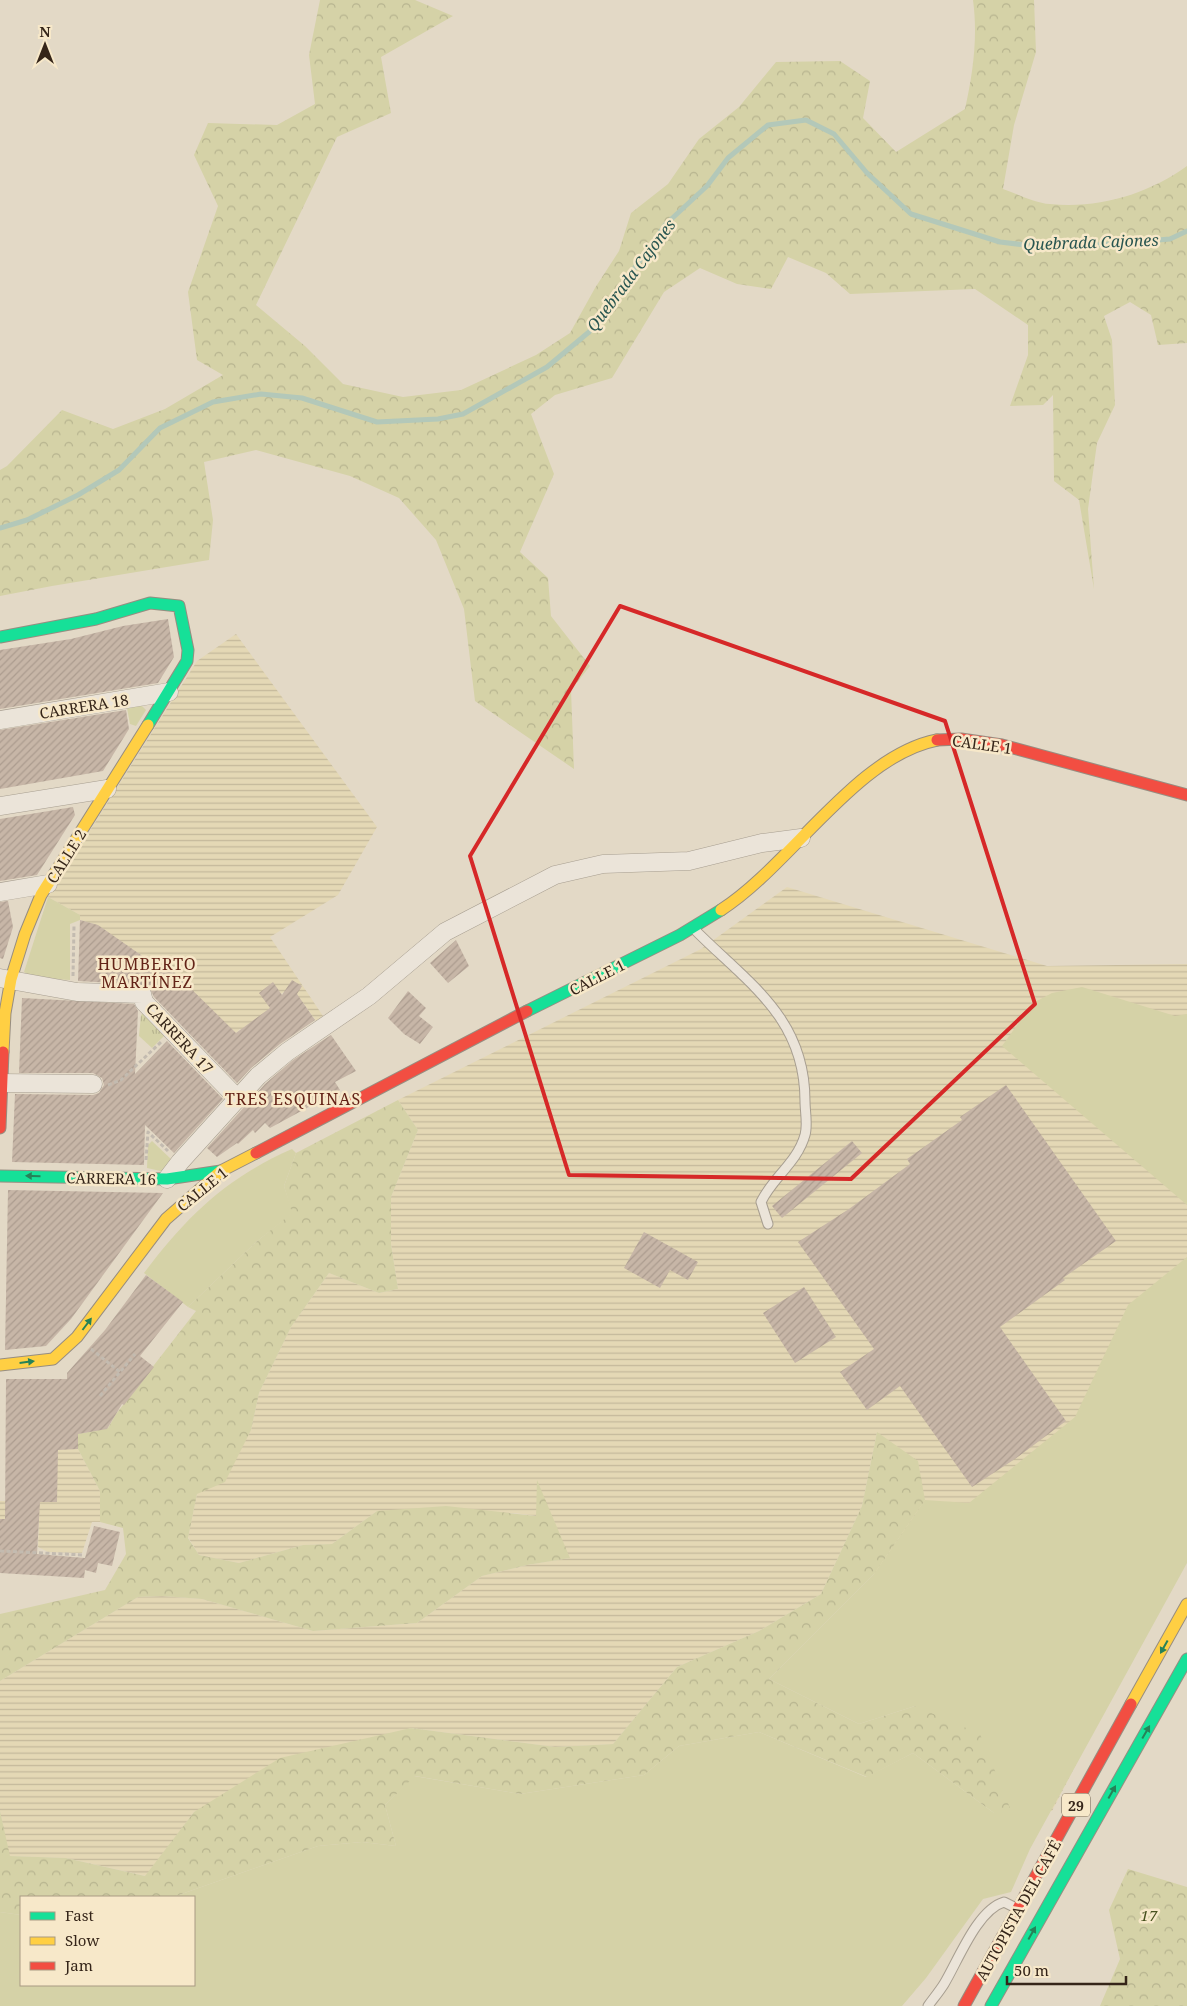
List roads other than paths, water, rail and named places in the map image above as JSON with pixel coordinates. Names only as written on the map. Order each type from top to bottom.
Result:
[{"type":"main road","name":"CALLE 2","points":[[0,637],[109,616],[146,602],[179,606],[188,650],[187,660],[169,692],[41,895],[5,978],[0,1128]]},
{"type":"main road","name":"CALLE 1","points":[[0,1365],[53,1359],[78,1337],[166,1219],[221,1170],[470,1040],[692,928],[740,897],[769,873],[801,838],[894,755],[918,744],[946,738],[975,740],[1016,748],[1187,794]]},
{"type":"main road","name":"CARRERA 16","points":[[0,1176],[167,1180],[221,1170]]},
{"type":"main road","name":"AUTOPISTA DEL CAFÉ","points":[[964,2006],[1187,1604]]},
{"type":"main road","name":"AUTOPISTA DEL CAFÉ","points":[[991,2006],[1187,1659]]},
{"type":"street","name":"CARRERA 18","points":[[0,720],[169,692]]},
{"type":"street","points":[[0,806],[107,789]]},
{"type":"street","name":"CALLE 1","points":[[167,1180],[180,1162],[258,1076],[287,1052],[322,1031],[369,996],[445,932],[555,875],[603,864],[689,861],[762,842],[801,838]]},
{"type":"street","points":[[0,892],[48,884]]},
{"type":"street","name":"CARRERA 17","points":[[5,978],[73,991],[142,994],[150,1008],[237,1098]]},
{"type":"street","points":[[1,1083],[93,1084]]},
{"type":"lane","points":[[692,928],[772,1003],[787,1027],[801,1060],[805,1091],[805,1134],[794,1160],[769,1186],[762,1202],[768,1224]]},
{"type":"lane","points":[[928,2006],[942,1987],[982,1918],[990,1910],[1004,1902],[1011,1904],[1018,1911]]},
{"type":"waterway","name":"Quebrada Cajones","points":[[0,528],[27,520],[78,495],[119,470],[160,428],[213,402],[261,394],[302,398],[377,422],[438,419],[463,414],[547,367],[589,332],[666,224],[707,186],[728,158],[768,125],[806,120],[834,134],[867,173],[911,214],[1000,242],[1034,246],[1097,245],[1170,239],[1187,231]]},
{"type":"district","name":"HUMBERTO MARTÍNEZ","points":[[147,973]]},
{"type":"district","name":"TRES ESQUINAS","points":[[293,1099]]},
{"type":"park label","name":"17","points":[[1149,1915]]}]
